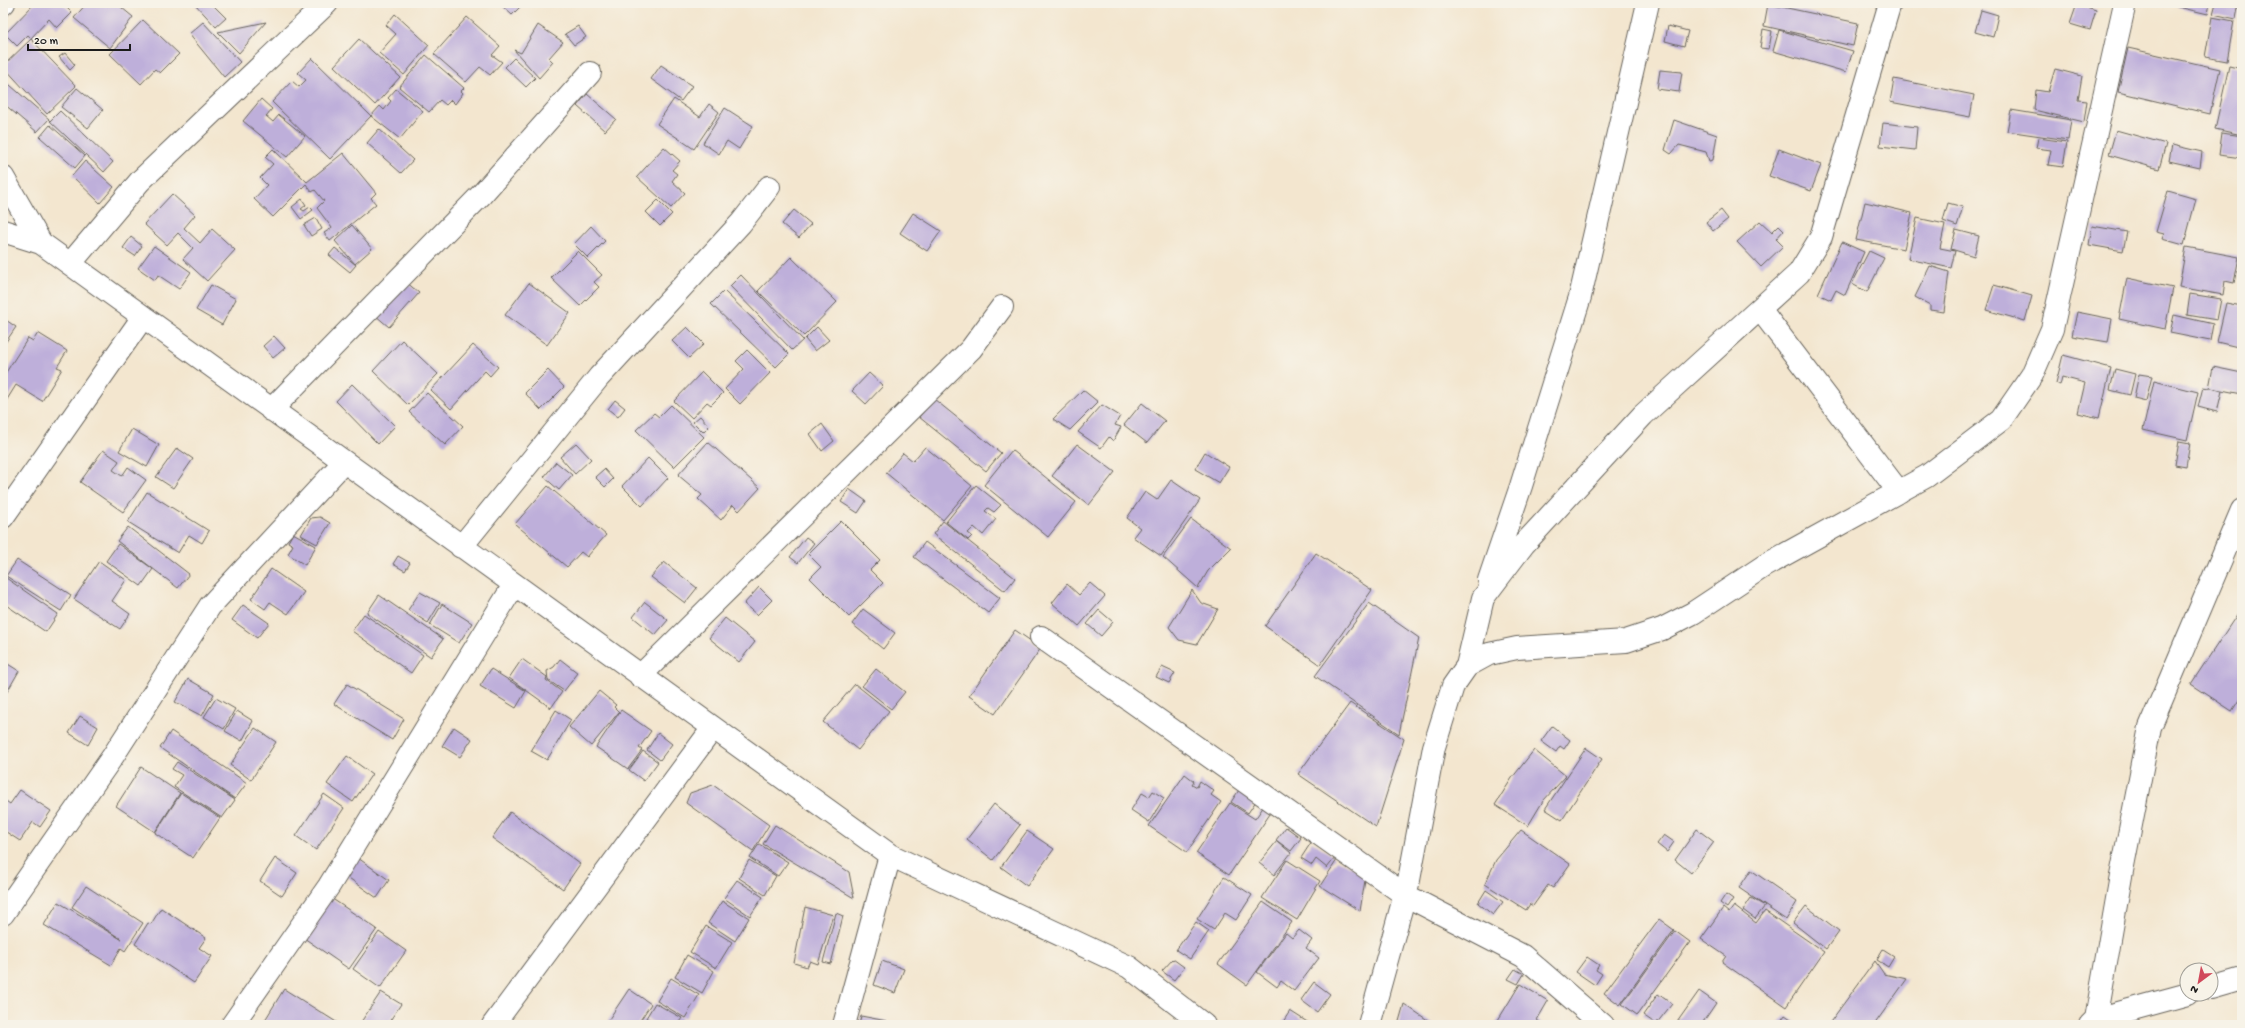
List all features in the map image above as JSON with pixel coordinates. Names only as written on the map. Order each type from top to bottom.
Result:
[{"type":"street","points":[[70,264],[140,181],[327,3]]},
{"type":"street","points":[[1369,1025],[1405,895],[1434,747],[1454,686],[1467,666],[1483,598],[1521,486],[1580,297],[1648,3]]},
{"type":"street","points":[[1483,598],[1524,544],[1643,415],[1799,273],[1822,237],[1890,3]]},
{"type":"street","points":[[1467,666],[1489,654],[1517,648],[1626,641],[1662,629],[1693,613],[1764,566],[1927,476],[2001,420],[2032,375],[2052,329],[2125,3]]},
{"type":"street","points":[[271,410],[482,194],[590,73]]},
{"type":"street","points":[[3,177],[41,243]]},
{"type":"street","points":[[461,547],[598,377],[741,223],[769,187]]},
{"type":"street","points":[[3,232],[41,243],[890,855],[1129,967],[1204,1025]]},
{"type":"street","points":[[640,676],[971,349],[1002,307]]},
{"type":"street","points":[[1760,309],[1899,492]]},
{"type":"street","points":[[3,517],[143,317]]},
{"type":"street","points":[[3,914],[112,756],[210,606],[344,462]]},
{"type":"street","points":[[2179,997],[2097,1023],[2121,876],[2150,727],[2242,510]]},
{"type":"street","points":[[232,1025],[329,886],[514,585]]},
{"type":"street","points":[[1041,637],[1405,895],[1523,956],[1603,1025]]},
{"type":"street","points":[[493,1025],[712,728]]},
{"type":"street","points":[[844,1025],[890,855]]},
{"type":"street","points":[[2219,986],[2242,979]]},
{"type":"building","points":[[35,3],[62,3],[72,13],[57,28],[49,19],[31,38],[28,35],[17,46],[5,34]]},
{"type":"building","points":[[87,3],[116,3],[133,17],[110,48],[74,18]]},
{"type":"building","points":[[194,3],[211,3],[226,18],[216,27]]},
{"type":"building","points":[[503,3],[524,3],[512,15],[501,5]]},
{"type":"building","points":[[2161,3],[2210,3],[2208,14]]},
{"type":"building","points":[[2216,3],[2239,3],[2236,19],[2213,14]]},
{"type":"building","points":[[1768,4],[1858,23],[1853,46],[1764,26]]},
{"type":"building","points":[[2077,4],[2096,10],[2090,30],[2070,24]]},
{"type":"building","points":[[1981,10],[1998,15],[1993,37],[1975,32]]},
{"type":"building","points":[[395,14],[429,45],[404,75],[379,53],[396,34],[386,25]]},
{"type":"building","points":[[467,17],[500,46],[492,55],[502,62],[490,75],[480,67],[466,82],[434,54]]},
{"type":"building","points":[[2212,17],[2234,21],[2227,61],[2205,57]]},
{"type":"building","points":[[143,20],[179,54],[160,73],[155,69],[141,84],[110,54]]},
{"type":"building","points":[[203,22],[240,62],[224,77],[189,34]]},
{"type":"building","points":[[266,22],[239,53],[218,32]]},
{"type":"building","points":[[538,25],[563,42],[549,58],[553,62],[539,78],[514,50],[521,53]]},
{"type":"building","points":[[578,26],[586,37],[574,45],[565,34]]},
{"type":"building","points":[[1668,26],[1688,31],[1684,46],[1665,41]]},
{"type":"building","points":[[1763,29],[1772,31],[1769,49],[1760,48]]},
{"type":"building","points":[[1779,30],[1853,51],[1846,72],[1773,51]]},
{"type":"building","points":[[31,39],[76,86],[47,114],[3,66]]},
{"type":"building","points":[[359,39],[400,77],[375,105],[334,66]]},
{"type":"building","points":[[2128,48],[2220,69],[2210,114],[2118,92]]},
{"type":"building","points":[[65,53],[75,65],[70,70],[59,57]]},
{"type":"building","points":[[426,55],[464,88],[461,91],[463,93],[455,104],[451,100],[446,105],[440,100],[429,112],[399,87]]},
{"type":"building","points":[[312,58],[371,116],[330,159],[272,102],[292,81],[299,87],[306,80],[298,73]]},
{"type":"building","points":[[514,58],[535,78],[526,87],[505,67]]},
{"type":"building","points":[[661,65],[692,86],[681,101],[651,79]]},
{"type":"building","points":[[2229,66],[2242,69],[2242,135],[2215,129]]},
{"type":"building","points":[[2055,69],[2082,76],[2078,100],[2087,101],[2084,122],[2034,110],[2036,90],[2048,92]]},
{"type":"building","points":[[1660,70],[1682,72],[1679,92],[1657,89]]},
{"type":"building","points":[[3,79],[49,119],[37,132],[3,103]]},
{"type":"building","points":[[1894,79],[1974,95],[1970,117],[1890,102]]},
{"type":"building","points":[[77,88],[103,110],[88,128],[61,107]]},
{"type":"building","points":[[396,89],[423,111],[400,139],[371,116],[380,106],[384,110],[391,101],[388,98]]},
{"type":"building","points":[[587,94],[616,119],[605,131],[577,106]]},
{"type":"building","points":[[261,99],[272,109],[266,116],[273,122],[279,115],[305,136],[287,157],[243,121]]},
{"type":"building","points":[[674,99],[700,117],[709,104],[719,112],[694,149],[657,124]]},
{"type":"building","points":[[725,108],[753,126],[739,149],[727,141],[719,154],[703,143]]},
{"type":"building","points":[[2011,110],[2071,120],[2068,140],[2007,131]]},
{"type":"building","points":[[60,111],[113,162],[104,172],[50,121]]},
{"type":"building","points":[[1674,120],[1717,135],[1713,160],[1709,161],[1706,152],[1679,145],[1671,154],[1665,150]]},
{"type":"building","points":[[1883,123],[1917,127],[1915,150],[1880,146]]},
{"type":"building","points":[[50,125],[85,156],[75,168],[40,137]]},
{"type":"building","points":[[379,129],[413,160],[401,173],[367,143]]},
{"type":"building","points":[[2116,130],[2166,144],[2159,169],[2109,155]]},
{"type":"building","points":[[2222,133],[2242,136],[2242,158],[2219,155]]},
{"type":"building","points":[[2038,138],[2067,142],[2063,167],[2048,165],[2051,150],[2036,148]]},
{"type":"building","points":[[2172,145],[2202,152],[2200,168],[2169,161]]},
{"type":"building","points":[[664,147],[680,161],[672,170],[677,174],[672,181],[685,193],[671,208],[637,177]]},
{"type":"building","points":[[273,149],[307,182],[343,153],[376,193],[371,198],[376,204],[330,241],[324,233],[332,228],[317,208],[324,201],[315,190],[312,192],[306,184],[273,217],[254,199],[267,185],[260,178],[273,164],[265,157]]},
{"type":"building","points":[[1779,149],[1821,165],[1811,191],[1769,176]]},
{"type":"building","points":[[85,161],[114,187],[100,203],[72,176]]},
{"type":"building","points":[[2168,191],[2196,199],[2184,245],[2162,239],[2164,234],[2156,232]]},
{"type":"building","points":[[172,194],[195,215],[184,228],[200,243],[212,229],[235,250],[207,281],[183,259],[193,248],[178,233],[167,245],[144,224]]},
{"type":"building","points":[[302,199],[306,205],[301,209],[304,211],[310,207],[313,210],[301,219],[292,207]]},
{"type":"building","points":[[658,200],[672,214],[660,226],[646,212]]},
{"type":"building","points":[[1865,202],[1912,213],[1904,249],[1856,240]]},
{"type":"building","points":[[1948,203],[1963,207],[1957,226],[1943,221]]},
{"type":"building","points":[[794,210],[811,224],[799,238],[782,224]]},
{"type":"building","points":[[1721,210],[1728,219],[1713,231],[1706,222]]},
{"type":"building","points":[[913,213],[941,231],[927,251],[900,233]]},
{"type":"building","points":[[316,218],[322,229],[311,236],[304,225]]},
{"type":"building","points":[[1917,218],[1945,224],[1940,248],[1955,251],[1951,268],[1908,259]]},
{"type":"building","points":[[1760,221],[1772,232],[1779,225],[1784,230],[1776,239],[1783,246],[1761,267],[1737,242]]},
{"type":"building","points":[[352,225],[372,249],[355,264],[335,241]]},
{"type":"building","points":[[591,226],[605,241],[588,258],[574,244]]},
{"type":"building","points":[[2092,226],[2127,232],[2123,251],[2089,245]]},
{"type":"building","points":[[1956,230],[1979,236],[1974,256],[1951,249]]},
{"type":"building","points":[[131,237],[142,246],[135,256],[123,248]]},
{"type":"building","points":[[1842,242],[1864,252],[1845,295],[1836,290],[1831,300],[1818,294]]},
{"type":"building","points":[[154,246],[191,272],[179,289],[158,275],[155,280],[138,268]]},
{"type":"building","points":[[2186,247],[2239,257],[2234,283],[2225,281],[2223,295],[2179,287]]},
{"type":"building","points":[[335,248],[356,265],[350,272],[329,255]]},
{"type":"building","points":[[578,251],[602,275],[594,282],[599,287],[580,306],[551,278]]},
{"type":"building","points":[[1869,251],[1884,258],[1867,292],[1852,284]]},
{"type":"building","points":[[791,257],[837,302],[804,336],[758,291]]},
{"type":"building","points":[[1930,266],[1949,272],[1944,312],[1930,310],[1930,305],[1915,297]]},
{"type":"building","points":[[741,275],[803,340],[792,350],[730,286]]},
{"type":"building","points":[[2127,278],[2173,288],[2165,329],[2119,319]]},
{"type":"building","points":[[405,281],[419,293],[389,327],[375,315]]},
{"type":"building","points":[[529,283],[570,313],[547,345],[505,315]]},
{"type":"building","points":[[211,285],[236,299],[222,325],[196,310]]},
{"type":"building","points":[[1994,285],[2032,296],[2025,321],[1986,310]]},
{"type":"building","points":[[724,291],[789,354],[776,367],[711,304]]},
{"type":"building","points":[[2190,294],[2221,299],[2217,320],[2187,315]]},
{"type":"building","points":[[2226,303],[2242,306],[2242,348],[2217,342]]},
{"type":"building","points":[[2077,312],[2112,319],[2108,342],[2072,336]]},
{"type":"building","points":[[2174,315],[2213,324],[2210,341],[2170,333]]},
{"type":"building","points":[[3,318],[16,327],[3,346]]},
{"type":"building","points":[[687,327],[704,344],[689,358],[672,341]]},
{"type":"building","points":[[817,327],[829,340],[815,351],[805,339]]},
{"type":"building","points":[[38,333],[67,351],[57,367],[62,369],[42,401],[16,385],[3,406],[3,377],[28,338],[33,341]]},
{"type":"building","points":[[274,336],[285,348],[273,358],[263,346]]},
{"type":"building","points":[[402,340],[438,374],[408,405],[373,371]]},
{"type":"building","points":[[473,345],[498,367],[490,376],[485,371],[451,409],[431,390]]},
{"type":"building","points":[[747,350],[770,373],[740,404],[725,389],[744,369],[736,361]]},
{"type":"building","points":[[2063,355],[2111,368],[2099,418],[2078,413],[2085,383],[2062,377],[2060,385],[2056,383]]},
{"type":"building","points":[[2213,367],[2242,373],[2242,394],[2211,388],[2222,391],[2217,412],[2198,407],[2203,387],[2209,388]]},
{"type":"building","points":[[2115,369],[2135,374],[2130,395],[2110,390]]},
{"type":"building","points":[[548,370],[564,387],[541,410],[525,393]]},
{"type":"building","points":[[702,372],[723,393],[711,405],[707,402],[692,418],[674,401]]},
{"type":"building","points":[[869,373],[883,386],[866,404],[852,391]]},
{"type":"building","points":[[2139,374],[2152,376],[2146,401],[2134,398]]},
{"type":"building","points":[[2154,381],[2198,392],[2187,440],[2143,430]]},
{"type":"building","points":[[352,384],[395,426],[378,444],[336,401]]},
{"type":"building","points":[[1083,390],[1098,402],[1070,430],[1053,419]]},
{"type":"building","points":[[427,393],[463,426],[445,445],[409,412]]},
{"type":"building","points":[[934,399],[1001,453],[986,471],[919,417]]},
{"type":"building","points":[[615,400],[625,408],[618,417],[608,409]]},
{"type":"building","points":[[1142,403],[1165,421],[1147,443],[1124,425]]},
{"type":"building","points":[[671,405],[704,437],[674,467],[636,430],[654,413],[659,417]]},
{"type":"building","points":[[1102,405],[1120,416],[1115,425],[1121,427],[1113,441],[1109,437],[1101,448],[1078,432]]},
{"type":"building","points":[[700,416],[709,426],[703,432],[693,422]]},
{"type":"building","points":[[822,424],[834,441],[822,451],[810,434]]},
{"type":"building","points":[[132,429],[159,445],[147,467],[119,451]]},
{"type":"building","points":[[2179,441],[2190,443],[2186,467],[2175,465]]},
{"type":"building","points":[[708,442],[760,488],[739,511],[733,505],[721,520],[698,499],[702,495],[678,475]]},
{"type":"building","points":[[576,443],[591,459],[575,474],[560,457]]},
{"type":"building","points":[[1077,444],[1115,472],[1089,505],[1052,476]]},
{"type":"building","points":[[925,447],[972,486],[943,520],[886,473],[903,453],[913,461]]},
{"type":"building","points":[[177,448],[193,459],[173,488],[156,477]]},
{"type":"building","points":[[103,450],[119,461],[113,470],[122,476],[128,467],[146,480],[123,512],[80,482]]},
{"type":"building","points":[[1012,450],[1076,502],[1048,537],[984,485]]},
{"type":"building","points":[[1205,452],[1229,467],[1219,483],[1195,469]]},
{"type":"building","points":[[648,458],[668,478],[642,506],[622,486]]},
{"type":"building","points":[[556,462],[572,475],[559,490],[544,477]]},
{"type":"building","points":[[604,469],[613,479],[605,487],[595,477]]},
{"type":"building","points":[[1171,480],[1200,500],[1161,556],[1133,537],[1140,528],[1127,518],[1145,492],[1157,500]]},
{"type":"building","points":[[976,485],[1001,505],[994,512],[988,508],[985,511],[996,519],[983,535],[974,527],[968,533],[972,536],[968,540],[946,522]]},
{"type":"building","points":[[548,486],[606,535],[587,557],[581,552],[567,567],[515,524]]},
{"type":"building","points":[[849,489],[866,501],[858,513],[841,502]]},
{"type":"building","points":[[147,492],[209,531],[202,543],[189,535],[178,553],[128,522]]},
{"type":"building","points":[[320,517],[330,523],[317,544],[301,535],[311,518]]},
{"type":"building","points":[[1191,519],[1231,548],[1208,571],[1198,588],[1163,557]]},
{"type":"building","points":[[841,521],[880,560],[870,570],[883,583],[849,617],[810,578],[821,567],[808,554]]},
{"type":"building","points":[[943,521],[1015,578],[1005,591],[933,534]]},
{"type":"building","points":[[128,527],[189,574],[178,588],[117,541]]},
{"type":"building","points":[[293,533],[316,546],[305,565],[288,554],[293,545],[288,542]]},
{"type":"building","points":[[806,537],[814,543],[798,563],[790,557]]},
{"type":"building","points":[[925,542],[1000,598],[988,613],[914,557]]},
{"type":"building","points":[[118,544],[153,569],[141,586],[106,561]]},
{"type":"building","points":[[1316,553],[1372,590],[1320,665],[1265,626]]},
{"type":"building","points":[[398,556],[410,563],[405,571],[393,564]]},
{"type":"building","points":[[17,560],[71,595],[61,611],[6,576]]},
{"type":"building","points":[[99,561],[126,580],[112,601],[130,614],[120,629],[74,599]]},
{"type":"building","points":[[664,562],[697,588],[685,603],[651,577]]},
{"type":"building","points":[[271,569],[304,592],[288,614],[270,602],[265,609],[251,599]]},
{"type":"building","points":[[6,578],[58,614],[46,632],[3,603],[3,582]]},
{"type":"building","points":[[1090,583],[1105,596],[1079,626],[1052,603],[1067,584],[1079,595]]},
{"type":"building","points":[[759,587],[772,600],[757,615],[744,604]]},
{"type":"building","points":[[1192,590],[1201,603],[1218,609],[1197,644],[1179,640],[1169,627]]},
{"type":"building","points":[[420,592],[440,603],[428,623],[408,610]]},
{"type":"building","points":[[379,595],[443,639],[431,657],[367,613]]},
{"type":"building","points":[[645,602],[668,620],[655,635],[633,617]]},
{"type":"building","points":[[1369,603],[1419,638],[1399,734],[1315,676]]},
{"type":"building","points":[[442,604],[472,623],[459,643],[430,625]]},
{"type":"building","points":[[243,605],[269,623],[257,638],[232,620]]},
{"type":"building","points":[[2242,607],[2242,695],[2232,711],[2191,684]]},
{"type":"building","points":[[863,609],[895,633],[883,649],[852,624]]},
{"type":"building","points":[[1099,610],[1113,622],[1101,636],[1087,624]]},
{"type":"building","points":[[364,614],[423,655],[411,673],[352,631]]},
{"type":"building","points":[[725,618],[755,642],[739,662],[709,638]]},
{"type":"building","points":[[1015,630],[1041,648],[995,714],[969,696]]},
{"type":"building","points":[[522,659],[547,677],[546,680],[562,692],[551,708],[509,678]]},
{"type":"building","points":[[560,659],[578,673],[564,691],[548,680],[547,671],[554,667]]},
{"type":"building","points":[[3,661],[19,671],[7,692],[3,689]]},
{"type":"building","points":[[1162,667],[1175,673],[1169,683],[1156,677]]},
{"type":"building","points":[[491,669],[526,691],[516,708],[480,686]]},
{"type":"building","points":[[876,669],[905,692],[891,709],[862,686]]},
{"type":"building","points":[[188,679],[214,694],[202,716],[175,702]]},
{"type":"building","points":[[347,684],[404,719],[392,740],[334,704]]},
{"type":"building","points":[[855,684],[889,711],[858,750],[823,722]]},
{"type":"building","points":[[599,691],[616,705],[614,707],[619,712],[591,746],[569,727]]},
{"type":"building","points":[[216,698],[235,709],[224,729],[204,717]]},
{"type":"building","points":[[1350,703],[1404,739],[1376,827],[1298,774]]},
{"type":"building","points":[[556,710],[571,720],[547,760],[531,751]]},
{"type":"building","points":[[621,710],[651,731],[639,748],[642,750],[628,769],[596,747]]},
{"type":"building","points":[[237,711],[253,721],[242,741],[225,731]]},
{"type":"building","points":[[80,716],[98,727],[88,745],[69,733]]},
{"type":"building","points":[[1552,726],[1570,740],[1564,749],[1560,746],[1556,752],[1541,741]]},
{"type":"building","points":[[454,727],[472,739],[460,757],[442,746]]},
{"type":"building","points":[[255,728],[276,742],[251,780],[230,765]]},
{"type":"building","points":[[171,731],[247,783],[235,799],[160,748]]},
{"type":"building","points":[[658,733],[672,744],[660,760],[647,750]]},
{"type":"building","points":[[1586,748],[1602,759],[1562,820],[1545,809]]},
{"type":"building","points":[[1534,750],[1566,776],[1543,801],[1528,826],[1495,805],[1512,778]]},
{"type":"building","points":[[643,751],[658,762],[644,781],[629,770]]},
{"type":"building","points":[[347,756],[372,774],[353,802],[327,784]]},
{"type":"building","points":[[177,762],[235,800],[222,818],[174,787],[182,775],[172,769]]},
{"type":"building","points":[[141,767],[180,793],[155,832],[116,806]]},
{"type":"building","points":[[1185,774],[1194,781],[1192,784],[1197,787],[1200,781],[1214,791],[1211,795],[1221,802],[1187,852],[1149,826]]},
{"type":"building","points":[[713,785],[769,825],[753,851],[686,803],[690,793]]},
{"type":"building","points":[[20,790],[51,811],[40,827],[33,822],[20,841],[3,830],[3,799],[10,804]]},
{"type":"building","points":[[1239,790],[1256,801],[1248,813],[1231,802]]},
{"type":"building","points":[[1153,791],[1164,798],[1149,822],[1131,810],[1142,793],[1149,797]]},
{"type":"building","points":[[181,793],[220,818],[193,858],[155,833]]},
{"type":"building","points":[[324,794],[344,808],[316,850],[296,836]]},
{"type":"building","points":[[1230,803],[1255,819],[1264,806],[1272,811],[1229,875],[1196,853]]},
{"type":"building","points":[[994,804],[1020,825],[993,860],[967,839]]},
{"type":"building","points":[[510,812],[580,864],[563,889],[492,838]]},
{"type":"building","points":[[775,825],[849,872],[854,898],[763,844]]},
{"type":"building","points":[[1286,827],[1301,838],[1291,851],[1276,840]]},
{"type":"building","points":[[1697,829],[1714,842],[1691,873],[1675,860]]},
{"type":"building","points":[[1521,830],[1570,864],[1553,888],[1548,885],[1533,906],[1530,904],[1526,910],[1485,884],[1496,860]]},
{"type":"building","points":[[1027,831],[1054,849],[1027,886],[1001,867]]},
{"type":"building","points":[[1664,835],[1674,842],[1667,852],[1657,844]]},
{"type":"building","points":[[1277,841],[1291,853],[1274,875],[1259,863]]},
{"type":"building","points":[[1312,841],[1335,858],[1327,868],[1316,859],[1312,865],[1301,858]]},
{"type":"building","points":[[759,844],[788,862],[778,876],[750,858]]},
{"type":"building","points":[[275,858],[297,873],[282,896],[260,881]]},
{"type":"building","points":[[358,858],[389,880],[377,898],[346,876]]},
{"type":"building","points":[[749,860],[776,876],[765,895],[739,878]]},
{"type":"building","points":[[1287,860],[1320,881],[1297,920],[1262,898]]},
{"type":"building","points":[[1337,860],[1366,874],[1360,911],[1320,886]]},
{"type":"building","points":[[1751,870],[1797,902],[1786,920],[1739,888]]},
{"type":"building","points":[[1224,877],[1252,895],[1236,920],[1225,913],[1214,930],[1197,919]]},
{"type":"building","points":[[737,880],[763,897],[750,916],[724,898]]},
{"type":"building","points":[[86,886],[143,923],[125,951],[121,948],[111,965],[44,925],[58,902],[121,939],[72,907]]},
{"type":"building","points":[[1486,890],[1503,902],[1493,915],[1478,903]]},
{"type":"building","points":[[1726,894],[1733,899],[1727,908],[1720,903]]},
{"type":"building","points":[[331,898],[377,929],[349,969],[304,938]]},
{"type":"building","points":[[1751,898],[1765,906],[1755,919],[1743,910]]},
{"type":"building","points":[[722,901],[749,918],[735,941],[708,923]]},
{"type":"building","points":[[1263,902],[1292,922],[1247,985],[1218,964]]},
{"type":"building","points":[[1734,906],[1756,923],[1765,911],[1824,952],[1786,1007],[1722,962],[1726,956],[1701,939],[1723,908],[1729,913]]},
{"type":"building","points":[[1806,906],[1839,931],[1826,949],[1793,923]]},
{"type":"building","points":[[805,907],[833,915],[818,964],[810,961],[807,967],[794,963]]},
{"type":"building","points":[[161,908],[206,938],[199,948],[212,956],[194,983],[135,944],[148,923],[151,924]]},
{"type":"building","points":[[836,913],[843,916],[831,964],[823,962]]},
{"type":"building","points":[[1659,919],[1674,930],[1620,1005],[1604,993]]},
{"type":"building","points":[[1196,922],[1209,931],[1190,959],[1176,950]]},
{"type":"building","points":[[706,926],[732,942],[716,968],[690,952]]},
{"type":"building","points":[[1299,930],[1312,940],[1306,948],[1319,958],[1294,991],[1281,981],[1277,987],[1257,972],[1286,933],[1292,938]]},
{"type":"building","points":[[1675,931],[1690,942],[1637,1015],[1622,1004]]},
{"type":"building","points":[[379,932],[406,951],[380,988],[353,969]]},
{"type":"building","points":[[1883,950],[1894,957],[1888,967],[1877,960]]},
{"type":"building","points":[[687,955],[714,971],[702,993],[675,977]]},
{"type":"building","points":[[1587,957],[1599,965],[1596,970],[1602,974],[1595,985],[1576,972]]},
{"type":"building","points":[[1173,959],[1184,967],[1174,980],[1162,971]]},
{"type":"building","points":[[882,961],[904,969],[895,993],[874,985]]},
{"type":"building","points":[[1875,961],[1884,974],[1907,979],[1874,1025],[1828,1025]]},
{"type":"building","points":[[1515,969],[1524,974],[1518,984],[1508,979]]},
{"type":"building","points":[[671,978],[699,995],[685,1018],[657,1001]]},
{"type":"building","points":[[1314,982],[1330,994],[1317,1012],[1301,1000]]},
{"type":"building","points":[[1520,984],[1548,1001],[1537,1020],[1544,1025],[1495,1025]]},
{"type":"building","points":[[284,989],[341,1025],[262,1025]]},
{"type":"building","points":[[629,989],[651,1004],[637,1025],[605,1025]]},
{"type":"building","points":[[1699,991],[1716,1003],[1701,1025],[1675,1025]]},
{"type":"building","points":[[381,992],[401,1004],[387,1025],[359,1025]]},
{"type":"building","points":[[1658,994],[1672,1004],[1656,1024],[1643,1015]]},
{"type":"building","points":[[655,1003],[682,1018],[677,1025],[658,1025],[646,1018]]},
{"type":"building","points":[[1404,1004],[1435,1025],[1398,1025]]},
{"type":"building","points":[[1290,1011],[1312,1025],[1281,1025]]},
{"type":"building","points":[[1785,1015],[1800,1025],[1778,1025]]},
{"type":"building","points":[[861,1016],[887,1021],[886,1025],[859,1025]]},
{"type":"building","points":[[644,1019],[654,1025],[639,1025]]}]
